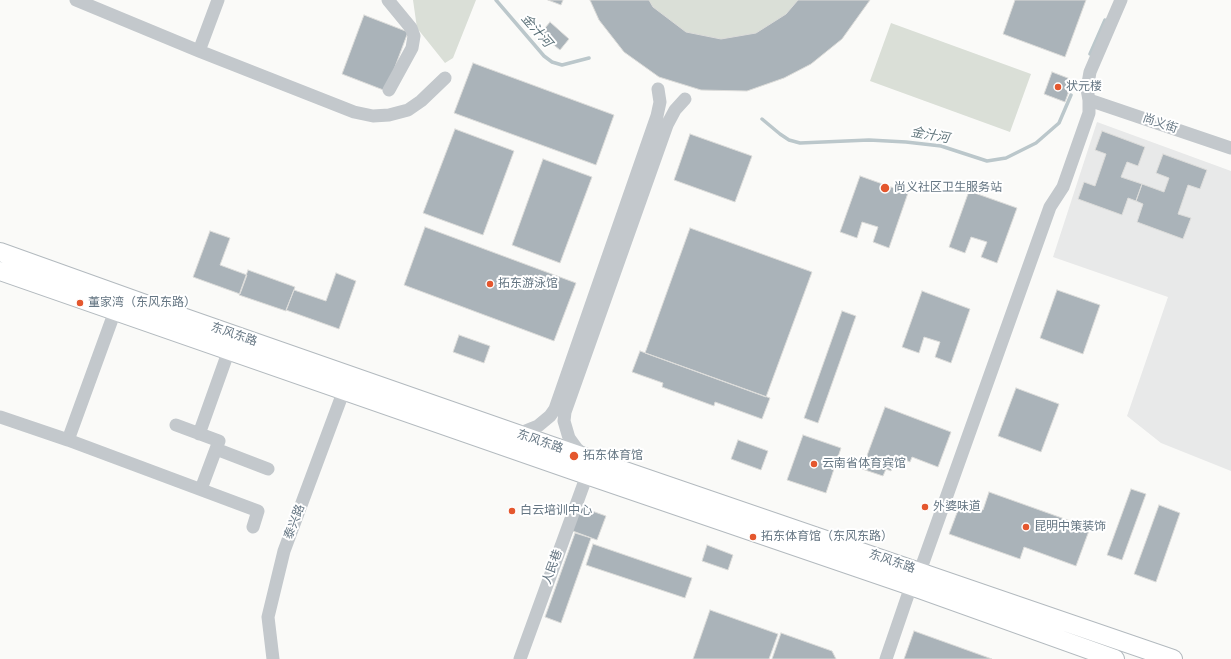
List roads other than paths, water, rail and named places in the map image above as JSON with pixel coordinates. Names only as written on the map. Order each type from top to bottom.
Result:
[{"type":"main road","name":"东风东路","points":[[0,252],[515,433],[595,469]]},
{"type":"main road","name":"东风东路","points":[[0,271],[344,390],[595,469],[916,579],[1173,659]]},
{"type":"main road","name":"东风东路","points":[[916,579],[1115,659]]},
{"type":"street","points":[[76,0],[199,51],[354,112],[373,116],[388,115],[408,110],[421,101],[444,78]]},
{"type":"street","points":[[199,51],[218,0]]},
{"type":"street","points":[[388,0],[411,28],[414,36],[412,48],[389,90]]},
{"type":"street","points":[[886,659],[1050,207],[1063,188],[1089,113],[1090,100],[1087,89],[1090,72],[1121,0]]},
{"type":"street","points":[[515,433],[531,430],[538,426],[550,416],[555,409],[657,116],[660,102],[658,89]]},
{"type":"street","points":[[595,469],[569,438],[564,421],[565,412],[667,126],[675,110],[685,99]]},
{"type":"street","name":"尚义街","points":[[1090,100],[1231,148]]},
{"type":"street","points":[[68,440],[115,311]]},
{"type":"street","points":[[199,434],[229,350]]},
{"type":"street","name":"泰兴路","points":[[273,659],[268,617],[284,551],[344,390]]},
{"type":"street","points":[[0,417],[68,440],[258,511],[253,527]]},
{"type":"street","points":[[176,425],[219,442],[201,489]]},
{"type":"street","points":[[216,449],[268,469]]},
{"type":"street","name":"人民巷","points":[[520,659],[595,469]]},
{"type":"waterway","name":"金汁河","points":[[496,0],[544,56],[552,62],[562,65],[589,58]]},
{"type":"waterway","name":"金汁河","points":[[1090,54],[1105,20]]},
{"type":"waterway","name":"金汁河","points":[[762,119],[789,140],[800,143],[869,140],[906,142],[941,146],[987,161],[1006,158],[1036,143],[1059,123],[1071,95]]},
{"type":"place","name":"状元楼","points":[[1058,87]]},
{"type":"place","name":"尚义社区卫生服务站","points":[[885,188]]},
{"type":"place","name":"拓东游泳馆","points":[[490,284]]},
{"type":"place","name":"董家湾（东风东路）","points":[[80,303]]},
{"type":"place","name":"拓东体育馆","points":[[574,456]]},
{"type":"place","name":"云南省体育宾馆","points":[[814,464]]},
{"type":"place","name":"外婆味道","points":[[925,507]]},
{"type":"place","name":"白云培训中心","points":[[512,511]]},
{"type":"place","name":"昆明中策装饰","points":[[1026,527]]},
{"type":"place","name":"拓东体育馆（东风东路）","points":[[753,537]]}]
